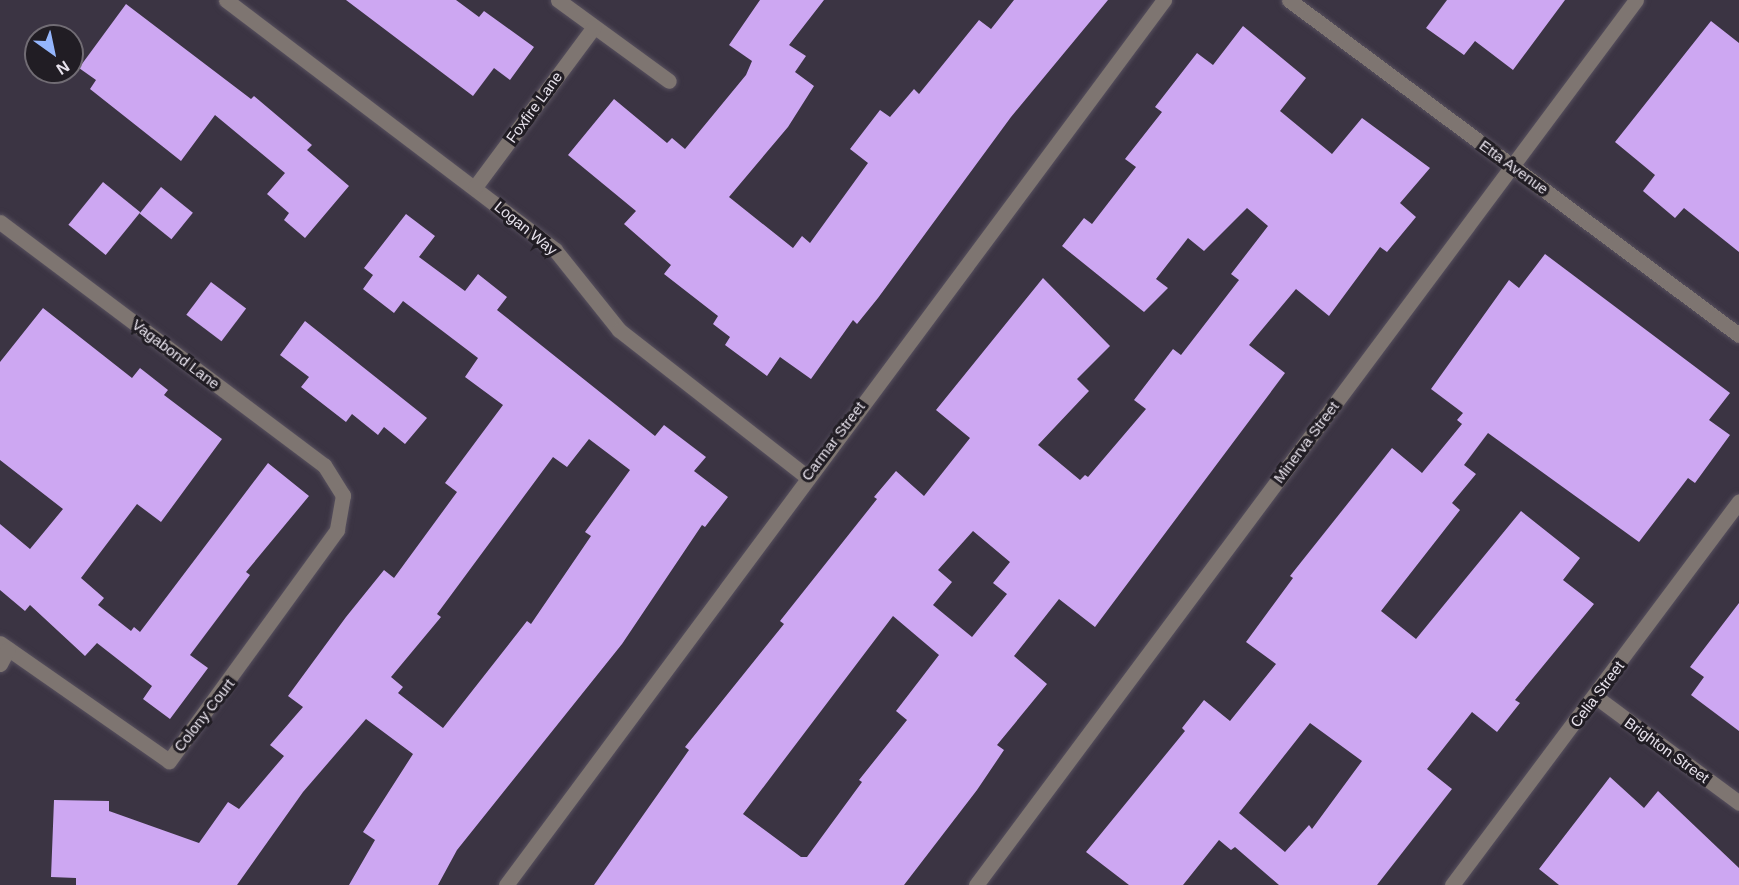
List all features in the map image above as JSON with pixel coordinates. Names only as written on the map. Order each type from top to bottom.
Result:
[{"type":"street","name":"Logan Way","points":[[226,0],[555,250],[619,330],[807,477]]},
{"type":"street","points":[[558,0],[669,81]]},
{"type":"street","name":"Carmar Street","points":[[506,885],[807,477],[1164,0]]},
{"type":"street","name":"Etta Avenue","points":[[1289,0],[1739,335]]},
{"type":"street","name":"Minerva Street","points":[[976,885],[1636,0]]},
{"type":"street","name":"Foxfire Lane","points":[[475,187],[594,27]]},
{"type":"street","name":"Vagabond Lane","points":[[0,222],[324,465],[343,495]]},
{"type":"street","name":"Colony Court","points":[[4,646],[169,761],[230,681],[337,530],[343,495]]},
{"type":"street","name":"Celia Street","points":[[1452,885],[1596,697],[1739,501]]},
{"type":"street","points":[[0,664],[4,646]]},
{"type":"street","name":"Brighton Street","points":[[1596,697],[1739,803]]},
{"type":"building","points":[[346,0],[456,0],[479,17],[484,11],[534,47],[510,80],[494,68],[473,96]]},
{"type":"building","points":[[760,0],[824,0],[789,45],[806,56],[795,72],[814,86],[788,127],[729,197],[793,248],[802,236],[810,243],[868,163],[850,149],[880,110],[890,117],[914,89],[919,94],[979,20],[991,29],[1014,0],[1108,0],[1011,117],[878,298],[857,324],[853,320],[811,379],[780,357],[767,376],[725,345],[730,337],[713,324],[718,316],[664,274],[671,265],[624,224],[636,211],[568,155],[614,99],[667,143],[672,138],[685,149],[746,75],[752,61],[729,45]]},
{"type":"building","points":[[1447,0],[1565,0],[1513,70],[1475,41],[1464,55],[1426,28]]},
{"type":"building","points":[[126,4],[251,99],[254,96],[312,145],[307,150],[349,186],[305,238],[284,220],[289,213],[267,194],[285,173],[215,115],[181,161],[90,89],[96,80],[84,72],[84,61]]},
{"type":"building","points":[[1711,21],[1739,43],[1739,252],[1684,208],[1675,218],[1643,191],[1655,175],[1615,142]]},
{"type":"building","points":[[1243,26],[1306,78],[1280,111],[1332,154],[1362,118],[1430,168],[1400,203],[1416,217],[1387,252],[1380,247],[1329,316],[1296,289],[1249,345],[1285,373],[1095,627],[1059,599],[1014,656],[1047,684],[997,745],[1004,750],[977,790],[904,885],[594,885],[689,750],[685,747],[784,624],[780,621],[877,499],[874,497],[896,471],[924,496],[970,438],[936,410],[1043,278],[1110,346],[1077,379],[1089,391],[1038,445],[1080,480],[1085,475],[1088,477],[1146,409],[1134,400],[1173,349],[1181,355],[1239,280],[1231,274],[1268,226],[1247,208],[1204,251],[1188,238],[1156,279],[1168,288],[1144,312],[1062,246],[1084,218],[1092,224],[1136,167],[1125,159],[1162,112],[1155,107],[1197,53],[1213,65]],"holes":[[[973,531],[1010,562],[993,583],[1007,594],[972,637],[933,605],[952,582],[938,570]],[[893,616],[939,655],[896,711],[907,720],[859,780],[862,782],[807,857],[801,857],[743,814]]]},
{"type":"building","points":[[103,182],[140,212],[106,255],[68,225]]},
{"type":"building","points":[[161,187],[193,213],[171,239],[140,213]]},
{"type":"building","points":[[406,214],[435,236],[419,257],[465,291],[478,274],[507,297],[497,310],[655,436],[664,425],[706,457],[694,471],[728,497],[705,527],[702,525],[622,644],[457,850],[438,885],[349,885],[375,840],[363,832],[413,754],[366,719],[303,792],[237,885],[76,885],[76,878],[51,877],[54,800],[109,801],[109,811],[199,843],[228,802],[239,809],[284,756],[270,745],[303,707],[288,696],[384,570],[394,578],[457,492],[445,483],[503,405],[465,377],[478,358],[403,301],[394,313],[363,289],[373,275],[364,268]],"holes":[[[589,439],[630,470],[585,532],[591,536],[531,624],[527,621],[443,728],[398,693],[403,687],[391,677],[441,617],[437,614],[553,457],[567,467]]]},
{"type":"building","points":[[1545,254],[1730,393],[1709,420],[1730,435],[1695,483],[1688,478],[1639,542],[1488,433],[1464,465],[1476,474],[1452,503],[1460,510],[1381,611],[1416,639],[1521,511],[1580,558],[1563,580],[1594,604],[1515,700],[1520,703],[1497,732],[1472,712],[1427,769],[1452,789],[1377,885],[1279,885],[1235,847],[1231,850],[1219,840],[1183,885],[1129,885],[1086,852],[1185,731],[1182,728],[1204,700],[1230,721],[1276,664],[1246,642],[1293,578],[1290,576],[1392,448],[1422,473],[1462,424],[1457,420],[1463,413],[1431,389],[1509,280],[1519,288]],"holes":[[[1310,723],[1362,761],[1312,829],[1309,825],[1285,852],[1239,813]]]},
{"type":"building","points":[[211,282],[246,308],[221,341],[186,315]]},
{"type":"building","points":[[43,308],[132,378],[140,368],[168,390],[164,395],[222,439],[161,522],[137,504],[81,578],[104,598],[98,605],[131,631],[134,627],[140,632],[268,463],[309,496],[246,572],[250,575],[190,655],[208,668],[170,719],[143,699],[152,686],[97,643],[85,656],[30,605],[25,611],[0,590],[0,524],[30,549],[63,509],[0,460],[0,362]]},
{"type":"building","points":[[305,321],[427,418],[405,444],[384,427],[378,435],[352,414],[346,422],[301,387],[309,377],[280,355]]},
{"type":"building","points":[[1739,603],[1739,731],[1691,695],[1704,677],[1690,667]]},
{"type":"building","points":[[1610,777],[1644,808],[1658,791],[1739,868],[1739,885],[1559,885],[1539,869]]}]
